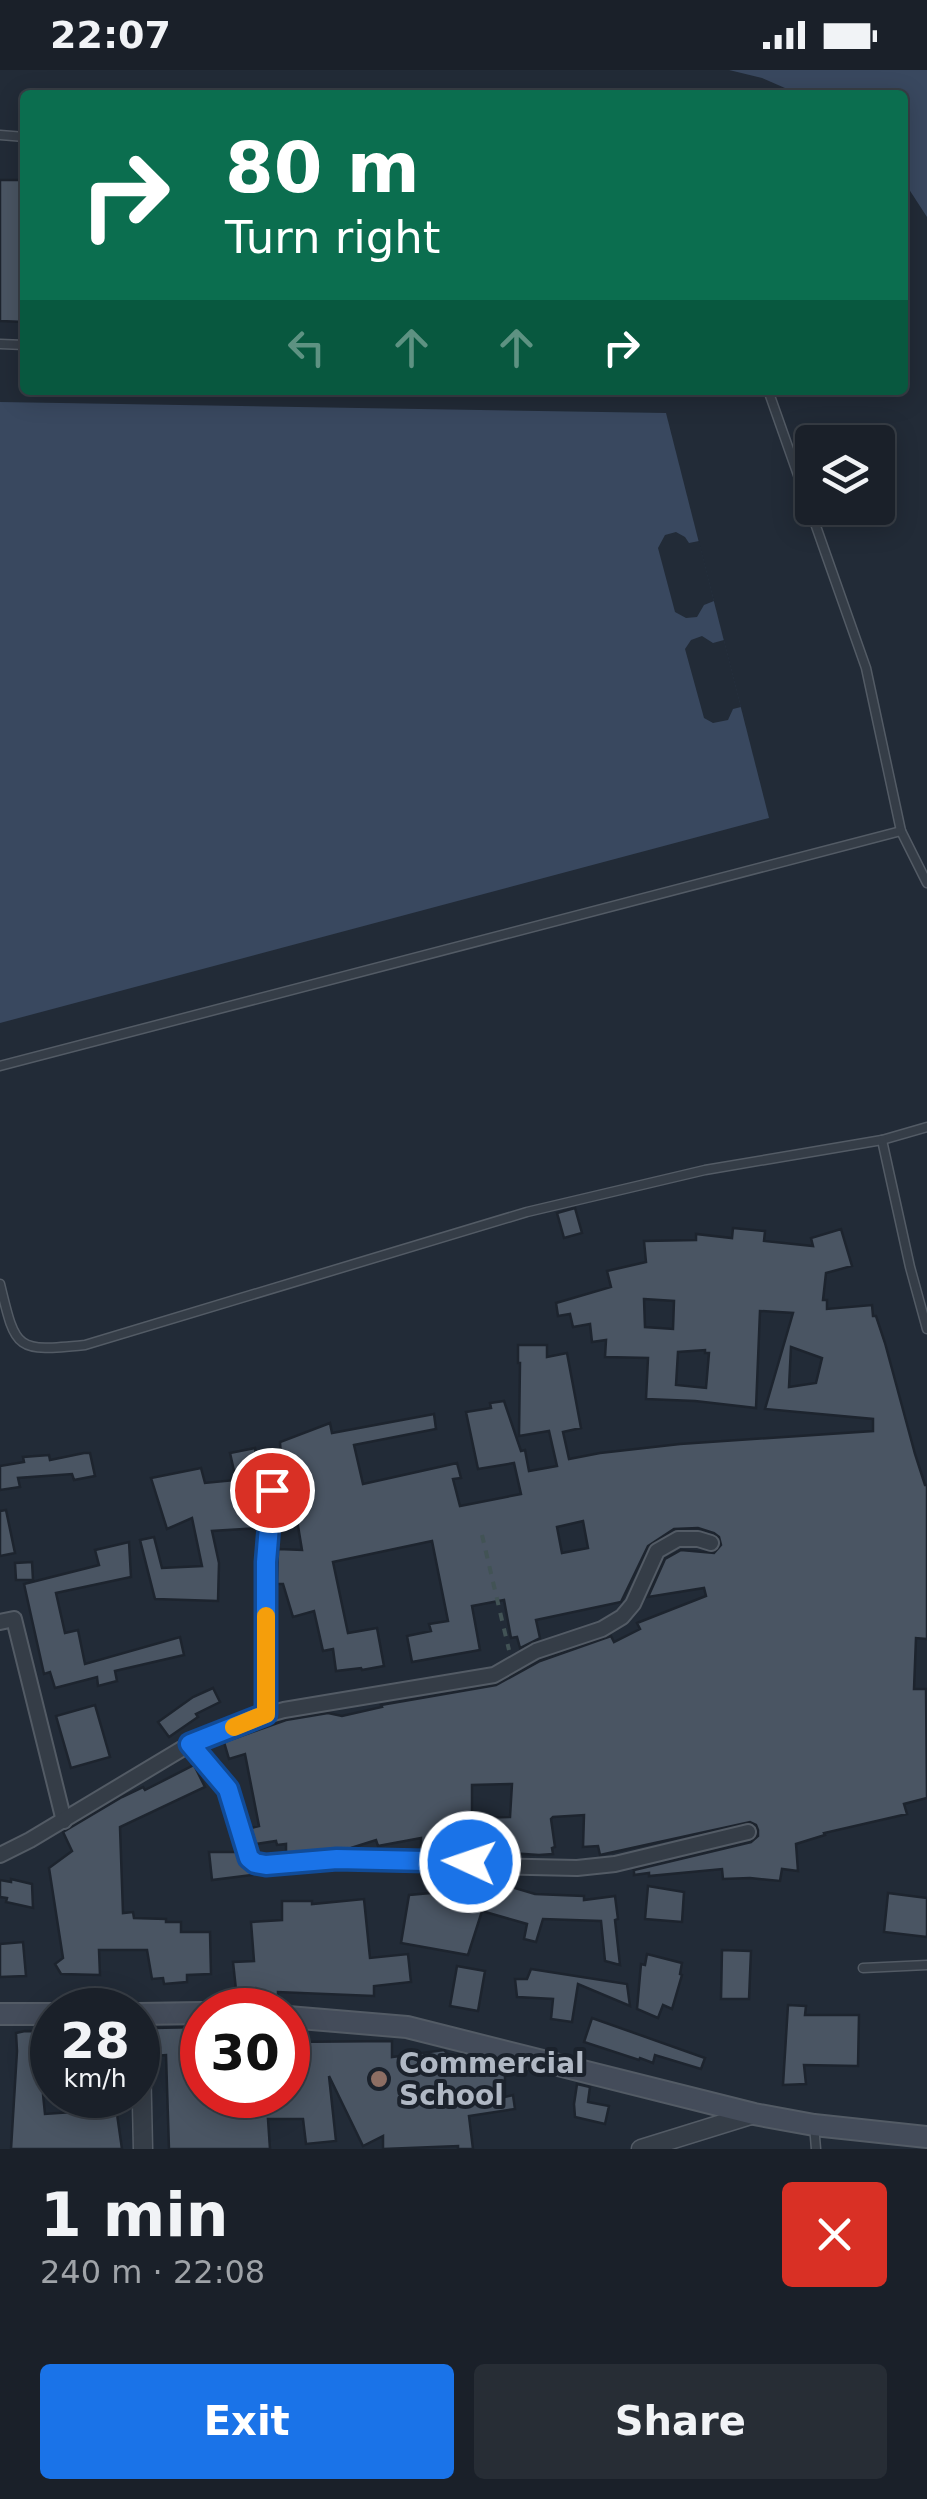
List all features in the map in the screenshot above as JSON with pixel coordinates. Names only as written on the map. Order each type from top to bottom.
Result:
[{"type":"main road","points":[[1,2014],[30,2014]]},
{"type":"main road","points":[[310,2019],[406,2027],[754,2114],[814,2126],[920,2137]]},
{"type":"main road","points":[[754,2114],[920,2137]]},
{"type":"street","points":[[266,1714],[266,1562],[272,1490]]},
{"type":"street","points":[[0,1855],[190,1744],[266,1714],[494,1675],[536,1651],[602,1629],[622,1618],[633,1604],[658,1552],[678,1538],[711,1543]]},
{"type":"street","points":[[0,1622],[14,1620],[64,1821]]},
{"type":"street","points":[[190,1744],[228,1789],[249,1858],[266,1865],[337,1859],[443,1860],[490,1866],[577,1868],[627,1861],[748,1832]]},
{"type":"street","points":[[0,2034],[1,2014]]},
{"type":"street","points":[[641,2149],[754,2114]]},
{"type":"street","points":[[142,2118],[143,2149]]},
{"type":"lane","points":[[770,395],[866,668],[901,831],[927,883]]},
{"type":"lane","points":[[0,1066],[901,831]]},
{"type":"lane","points":[[0,1284],[11,1328],[22,1342],[39,1350],[85,1345],[527,1212],[706,1170],[882,1140],[927,1127]]},
{"type":"lane","points":[[882,1140],[927,1329]]},
{"type":"lane","points":[[863,1968],[927,1965]]},
{"type":"lane","points":[[814,2126],[816,2149]]},
{"type":"path","points":[[482,1535],[512,1664]]},
{"type":"water","points":[[729,70],[927,70],[927,217],[908,188],[908,90],[790,90]]},
{"type":"water","points":[[0,402],[666,413],[769,818],[0,1023]]},
{"type":"pier","points":[[676,532],[689,543],[699,541],[714,601],[704,605],[697,617],[686,618],[675,612],[658,548],[665,535]]},
{"type":"pier","points":[[702,636],[713,643],[724,640],[741,707],[733,709],[728,720],[713,723],[704,718],[685,649],[691,640]]},
{"type":"building","points":[[0,180],[20,180],[20,322],[0,321]]},
{"type":"building","points":[[575,1208],[582,1233],[564,1238],[557,1213]]},
{"type":"building","points":[[733,1228],[765,1231],[764,1241],[813,1246],[811,1238],[841,1229],[852,1266],[826,1273],[823,1300],[827,1300],[827,1309],[872,1305],[876,1316],[927,1485],[927,1639],[916,1638],[914,1689],[926,1689],[927,1798],[904,1804],[907,1814],[824,1833],[796,1844],[798,1871],[782,1869],[780,1881],[723,1879],[722,1869],[634,1875],[634,1870],[751,1842],[758,1836],[758,1830],[750,1822],[600,1855],[598,1846],[583,1847],[584,1815],[551,1819],[553,1854],[494,1851],[493,1839],[466,1842],[467,1838],[421,1845],[421,1838],[378,1846],[376,1840],[351,1848],[286,1853],[286,1844],[277,1845],[276,1841],[256,1844],[251,1828],[259,1826],[245,1754],[229,1759],[224,1742],[286,1720],[328,1713],[342,1716],[381,1705],[496,1685],[540,1661],[611,1636],[614,1642],[640,1629],[637,1623],[706,1596],[704,1588],[648,1597],[665,1559],[681,1550],[714,1553],[721,1545],[714,1533],[698,1528],[674,1529],[648,1546],[621,1602],[536,1620],[540,1638],[520,1648],[517,1637],[511,1638],[504,1600],[472,1606],[480,1650],[412,1662],[407,1636],[431,1631],[429,1624],[448,1621],[432,1541],[333,1562],[348,1633],[377,1628],[384,1666],[336,1671],[333,1649],[323,1651],[314,1611],[293,1617],[283,1584],[277,1584],[278,1549],[302,1550],[289,1472],[282,1474],[280,1442],[330,1423],[332,1433],[434,1414],[436,1429],[354,1445],[363,1484],[457,1463],[461,1478],[453,1479],[460,1506],[521,1494],[514,1463],[478,1469],[466,1412],[491,1408],[490,1403],[504,1401],[521,1451],[525,1450],[529,1471],[557,1466],[549,1431],[519,1436],[518,1345],[547,1345],[547,1357],[567,1353],[581,1428],[563,1432],[569,1459],[680,1444],[873,1431],[873,1419],[765,1409],[793,1313],[760,1311],[756,1408],[646,1399],[648,1358],[605,1357],[606,1340],[592,1342],[590,1324],[573,1327],[570,1314],[558,1316],[556,1303],[611,1287],[607,1271],[646,1262],[644,1241],[696,1240],[696,1234],[732,1238]],"holes":[[[644,1299],[674,1301],[673,1329],[645,1327]],[[791,1347],[822,1358],[816,1383],[789,1387]],[[678,1352],[709,1353],[706,1388],[676,1385]],[[583,1521],[588,1548],[562,1553],[557,1527]],[[512,1784],[510,1817],[472,1818],[472,1785]]]},
{"type":"building","points":[[255,1448],[261,1479],[256,1480],[258,1528],[212,1531],[219,1563],[218,1601],[155,1599],[140,1540],[154,1537],[162,1568],[202,1566],[192,1518],[167,1529],[151,1478],[201,1468],[205,1483],[236,1480],[230,1453]]},
{"type":"building","points":[[90,1453],[95,1476],[74,1480],[72,1474],[18,1478],[20,1487],[0,1490],[0,1466],[24,1462],[23,1457],[49,1455],[50,1460]]},
{"type":"building","points":[[6,1510],[15,1553],[0,1556],[0,1511]]},
{"type":"building","points":[[129,1542],[131,1577],[56,1593],[65,1633],[78,1630],[85,1664],[180,1637],[184,1655],[115,1671],[117,1681],[98,1686],[97,1677],[55,1688],[50,1672],[44,1674],[24,1584],[99,1565],[95,1550]]},
{"type":"building","points":[[32,1562],[33,1580],[16,1580],[15,1563]]},
{"type":"building","points":[[213,1688],[220,1702],[196,1714],[198,1717],[169,1737],[158,1722]]},
{"type":"building","points":[[95,1705],[110,1757],[71,1768],[56,1716]]},
{"type":"building","points":[[194,1765],[205,1787],[120,1827],[123,1913],[133,1912],[134,1918],[181,1922],[181,1932],[210,1932],[211,1974],[187,1975],[187,1982],[164,1984],[163,1978],[152,1979],[147,1950],[99,1950],[100,1975],[61,1974],[55,1964],[63,1958],[49,1868],[72,1851],[63,1832],[122,1797]]},
{"type":"building","points":[[209,1852],[236,1852],[252,1875],[212,1880]]},
{"type":"building","points":[[440,1871],[474,1875],[472,1883],[505,1893],[508,1886],[535,1894],[584,1896],[584,1900],[615,1896],[620,1965],[605,1961],[601,1921],[543,1919],[536,1942],[524,1939],[527,1924],[482,1911],[468,1955],[401,1943],[409,1895],[441,1892]]},
{"type":"building","points":[[0,1880],[32,1884],[33,1908],[0,1897]]},
{"type":"building","points":[[648,1886],[684,1892],[682,1922],[645,1919]]},
{"type":"building","points":[[888,1893],[927,1898],[927,1937],[884,1932]]},
{"type":"building","points":[[364,1899],[370,1958],[408,1954],[411,1982],[374,1986],[374,1996],[310,1993],[310,1988],[236,1988],[233,1962],[254,1961],[251,1922],[282,1920],[282,1901],[312,1904]]},
{"type":"building","points":[[23,1942],[26,1976],[0,1977],[0,1944]]},
{"type":"building","points":[[722,1950],[751,1951],[749,1999],[721,1999]]},
{"type":"building","points":[[647,1954],[682,1963],[672,2009],[663,2005],[658,2018],[637,2009],[641,1964],[645,1965]]},
{"type":"building","points":[[457,1966],[485,1971],[478,2011],[450,2006]]},
{"type":"building","points":[[531,1969],[627,1984],[630,2006],[578,1984],[572,2022],[551,2019],[553,1999],[517,1997],[515,1979],[527,1979]]},
{"type":"building","points":[[788,2005],[806,2006],[805,2015],[859,2015],[858,2066],[804,2065],[806,2084],[783,2085]]},
{"type":"building","points":[[592,2018],[705,2058],[701,2069],[655,2055],[653,2063],[639,2060],[584,2042]]},
{"type":"building","name":"Commercial School","points":[[180,2027],[180,2118],[310,2118],[310,2042],[392,2041],[392,2057],[444,2050],[481,2063],[505,2066],[505,2097],[513,2095],[515,2109],[469,2116],[473,2149],[383,2149],[383,2136],[363,2146],[329,2076],[336,2141],[306,2144],[303,2119],[268,2119],[270,2149],[169,2149],[166,2055],[160,2055],[160,2028]]},
{"type":"building","points":[[30,2031],[30,2118],[118,2118],[122,2149],[11,2149],[16,2033]]},
{"type":"building","points":[[577,2084],[590,2087],[588,2102],[609,2106],[605,2124],[575,2117]]},
{"type":"slow traffic","points":[[234,1727],[266,1714],[266,1616]]},
{"type":"place","name":"Commercial School","points":[[379,2079]]},
{"type":"route","points":[[272,1490],[266,1562],[266,1714],[190,1744],[228,1789],[249,1858],[266,1865],[337,1859],[470,1862]]}]
